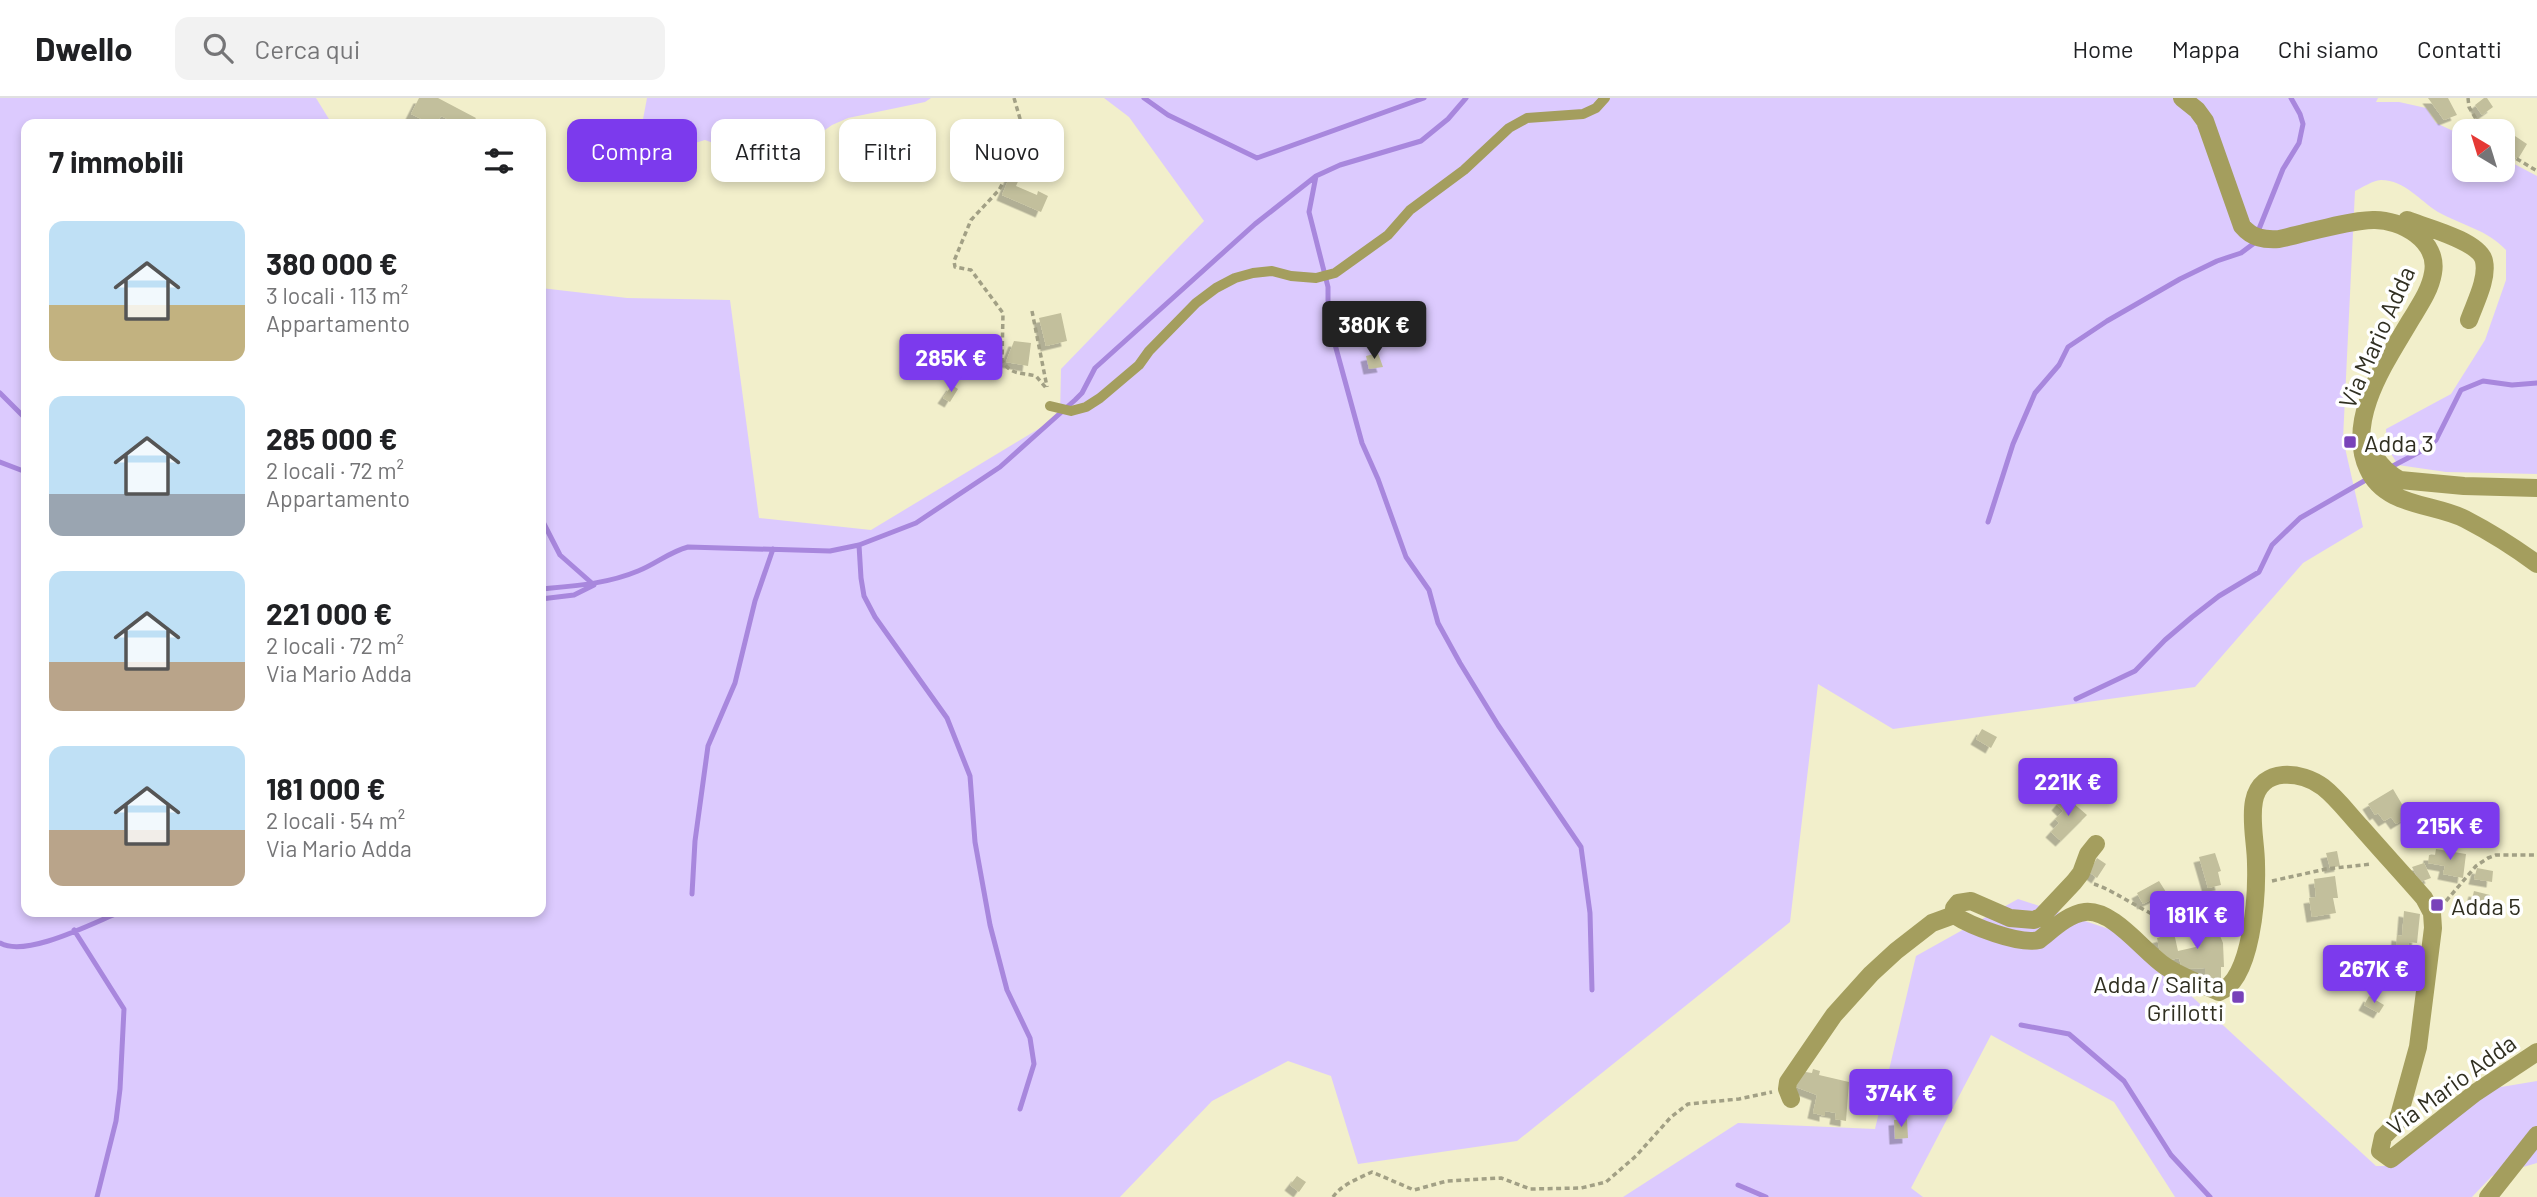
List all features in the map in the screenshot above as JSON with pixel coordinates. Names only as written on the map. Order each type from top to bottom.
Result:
[{"type":"street","name":"Via Mario Adda","points":[[2182,98],[2197,110],[2205,121],[2242,226],[2248,233],[2267,240],[2279,239],[2366,220],[2402,226],[2423,239],[2431,255],[2434,270],[2428,292],[2388,358],[2367,407],[2361,448],[2368,470],[2388,492],[2410,502],[2461,517],[2537,564]]},
{"type":"street","points":[[2388,222],[2398,216],[2461,240],[2478,250],[2484,261],[2482,284],[2469,320]]},
{"type":"street","points":[[2361,434],[2380,465],[2400,480],[2464,486],[2537,488]]},
{"type":"street","points":[[1789,1094],[1791,1076],[1824,1029],[1871,974],[1932,923],[1954,915],[2000,934],[2032,942],[2039,940],[2074,915],[2083,912],[2099,914],[2116,924],[2171,970],[2219,992],[2225,989],[2241,971],[2251,928],[2256,868],[2252,814],[2255,795],[2259,788],[2274,776],[2292,773],[2310,779],[2329,792],[2424,898],[2434,922]]},
{"type":"street","points":[[1954,915],[1954,908],[1958,903],[1971,901],[2010,918],[2040,917],[2081,873],[2088,854],[2096,844]]},
{"type":"street","name":"Via Mario Adda","points":[[2434,922],[2418,1047],[2397,1123],[2383,1137],[2381,1151],[2391,1159],[2475,1093],[2537,1052]]},
{"type":"street","points":[[2488,1197],[2537,1135]]},
{"type":"lane","points":[[1050,406],[1071,411],[1086,407],[1100,398],[1139,365],[1195,303],[1216,288],[1235,278],[1253,273],[1272,271],[1316,278],[1335,273],[1388,235],[1410,210],[1464,170],[1509,128],[1527,118],[1583,114],[1605,98]]},
{"type":"path","points":[[1014,98],[1025,136],[1016,161],[999,190],[971,219],[954,261],[955,267],[971,270],[1003,313],[1002,359],[1006,366],[1014,373],[1036,376],[1047,389]]},
{"type":"path","points":[[2468,98],[2469,107],[2476,119]]},
{"type":"path","points":[[2515,158],[2537,171]]},
{"type":"path","points":[[1032,311],[1050,406]]},
{"type":"path","points":[[2434,922],[2442,916],[2446,900],[2453,891],[2481,862],[2496,855],[2537,855]]},
{"type":"path","points":[[2074,882],[2111,890],[2141,908]]},
{"type":"path","points":[[1333,1197],[1336,1192],[1372,1172],[1414,1190],[1447,1181],[1501,1178],[1530,1189],[1581,1188],[1606,1182],[1636,1156],[1671,1117],[1688,1104],[1789,1094]]},
{"type":"shaded area","points":[[0,98],[316,98],[329,119],[21,119],[21,917],[546,917],[546,289],[627,298],[730,300],[759,518],[871,530],[1060,416],[1061,369],[1204,221],[1129,117],[1104,98],[2378,98],[2376,102],[2399,102],[2426,108],[2436,123],[2452,130],[2452,182],[2515,182],[2515,164],[2537,176],[2537,474],[2446,472],[2398,465],[2387,447],[2386,429],[2451,394],[2485,340],[2506,280],[2506,250],[2483,233],[2438,212],[2398,183],[2381,180],[2368,184],[2355,191],[2343,439],[2363,527],[2303,563],[2195,687],[1893,729],[1818,684],[1790,922],[1517,1141],[1358,1164],[1331,1076],[1288,1061],[1212,1101],[1120,1197],[0,1197]]},
{"type":"shaded area","points":[[647,98],[931,98],[925,102],[839,119],[839,122],[825,130],[825,119],[711,119],[711,142],[705,140],[697,142],[697,119],[643,119]]},
{"type":"shaded area","points":[[2018,899],[2124,934],[2376,1166],[2392,1166],[2495,1088],[2537,1081],[2537,1163],[2492,1176],[2472,1197],[2175,1197],[2114,1102],[1991,1035],[1911,1188],[1923,1197],[1623,1197],[1738,1123],[1875,1129],[1916,956]]},
{"type":"building","points":[[419,98],[438,98],[476,118],[447,119],[441,116],[439,119],[422,119],[411,114]]},
{"type":"building","points":[[2428,98],[2448,98],[2457,115],[2444,120]]},
{"type":"building","points":[[2487,98],[2493,107],[2482,115],[2475,105]]},
{"type":"building","points":[[2515,136],[2527,144],[2518,159],[2515,157]]},
{"type":"building","points":[[1007,182],[1018,182],[1016,186],[1037,195],[1038,191],[1048,196],[1041,212],[1002,195]]},
{"type":"building","points":[[1061,313],[1067,341],[1046,346],[1039,318]]},
{"type":"building","points":[[1014,341],[1031,343],[1028,366],[1006,362]]},
{"type":"building","points":[[1378,353],[1383,367],[1369,369],[1366,356]]},
{"type":"building","points":[[952,385],[958,389],[950,402],[943,398]]},
{"type":"building","points":[[1982,729],[1997,737],[1991,748],[1976,739]]},
{"type":"building","points":[[2393,789],[2409,816],[2396,824],[2391,817],[2384,821],[2378,813],[2375,815],[2368,804]]},
{"type":"building","points":[[2065,796],[2087,815],[2061,841],[2051,832],[2059,823],[2055,819],[2063,811],[2057,805]]},
{"type":"building","points":[[2436,849],[2466,854],[2463,878],[2443,874],[2445,866],[2428,863],[2429,855],[2435,855]]},
{"type":"building","points":[[2337,851],[2340,866],[2330,868],[2326,853]]},
{"type":"building","points":[[2215,853],[2221,871],[2218,872],[2221,885],[2208,888],[2199,857]]},
{"type":"building","points":[[2097,858],[2106,864],[2097,878],[2089,872]]},
{"type":"building","points":[[2424,863],[2431,878],[2420,882],[2412,867]]},
{"type":"building","points":[[2477,868],[2493,871],[2492,882],[2474,879]]},
{"type":"building","points":[[2335,876],[2338,898],[2333,898],[2336,913],[2312,917],[2309,898],[2316,897],[2314,879]]},
{"type":"building","points":[[2159,881],[2166,892],[2143,904],[2137,893]]},
{"type":"building","points":[[2474,891],[2490,895],[2488,907],[2471,903]]},
{"type":"building","points":[[2404,911],[2420,914],[2417,943],[2409,942],[2408,950],[2396,947],[2397,935],[2402,936]]},
{"type":"building","points":[[2214,921],[2223,943],[2224,967],[2221,967],[2221,978],[2205,979],[2205,968],[2182,969],[2179,958],[2162,962],[2157,938],[2174,933],[2178,951],[2200,946],[2202,943],[2196,927],[2201,926],[2201,923]]},
{"type":"building","points":[[2369,996],[2384,1005],[2379,1013],[2364,1005]]},
{"type":"building","points":[[1813,1069],[1820,1071],[1819,1075],[1849,1082],[1846,1121],[1835,1119],[1836,1113],[1825,1111],[1825,1116],[1813,1113],[1817,1095],[1793,1086],[1799,1071],[1812,1073]]},
{"type":"building","points":[[1907,1119],[1908,1138],[1895,1139],[1894,1120]]},
{"type":"building","points":[[1297,1176],[1306,1182],[1299,1192],[1290,1185]]},
{"type":"waterway","points":[[1144,98],[1168,115],[1257,158],[1424,98]]},
{"type":"waterway","points":[[546,588],[614,579],[638,571],[688,547],[830,551],[859,545],[916,523],[1000,467],[1082,393],[1095,368],[1255,224],[1316,176],[1340,165],[1421,141],[1448,119],[1466,98]]},
{"type":"waterway","points":[[1988,522],[2013,444],[2035,393],[2059,365],[2068,347],[2180,279],[2241,253],[2253,244],[2283,169],[2299,143],[2303,124],[2291,98]]},
{"type":"waterway","points":[[1316,176],[1309,212],[1328,287],[1328,319],[1362,443],[1406,557],[1429,590],[1438,623],[1498,725],[1581,847],[1590,913],[1592,990]]},
{"type":"waterway","points":[[2389,468],[2425,449],[2436,440],[2461,390],[2483,381],[2512,385],[2537,383]]},
{"type":"waterway","points":[[0,393],[21,414]]},
{"type":"waterway","points":[[0,462],[21,470]]},
{"type":"waterway","points":[[2076,699],[2135,671],[2192,617],[2219,596],[2259,572],[2272,545],[2300,518],[2371,477]]},
{"type":"waterway","points":[[546,528],[560,555],[594,585],[574,595],[546,598]]},
{"type":"waterway","points":[[859,545],[864,596],[875,617],[947,718],[970,776],[975,842],[990,925],[1007,990],[1030,1038],[1034,1064],[1020,1109]]},
{"type":"waterway","points":[[692,894],[695,841],[708,746],[735,683],[755,601],[773,549]]},
{"type":"waterway","points":[[0,943],[12,946],[42,943],[109,917]]},
{"type":"waterway","points":[[74,930],[124,1009],[116,1121],[97,1197]]},
{"type":"waterway","points":[[2021,1025],[2069,1034],[2124,1081],[2171,1155],[2210,1197]]},
{"type":"waterway","points":[[1738,1185],[1766,1197]]},
{"type":"place","name":"Adda 3","points":[[2350,442]]},
{"type":"place","name":"Adda 5","points":[[2437,905]]},
{"type":"place","name":"Adda / Salita Grillotti","points":[[2238,997]]}]
